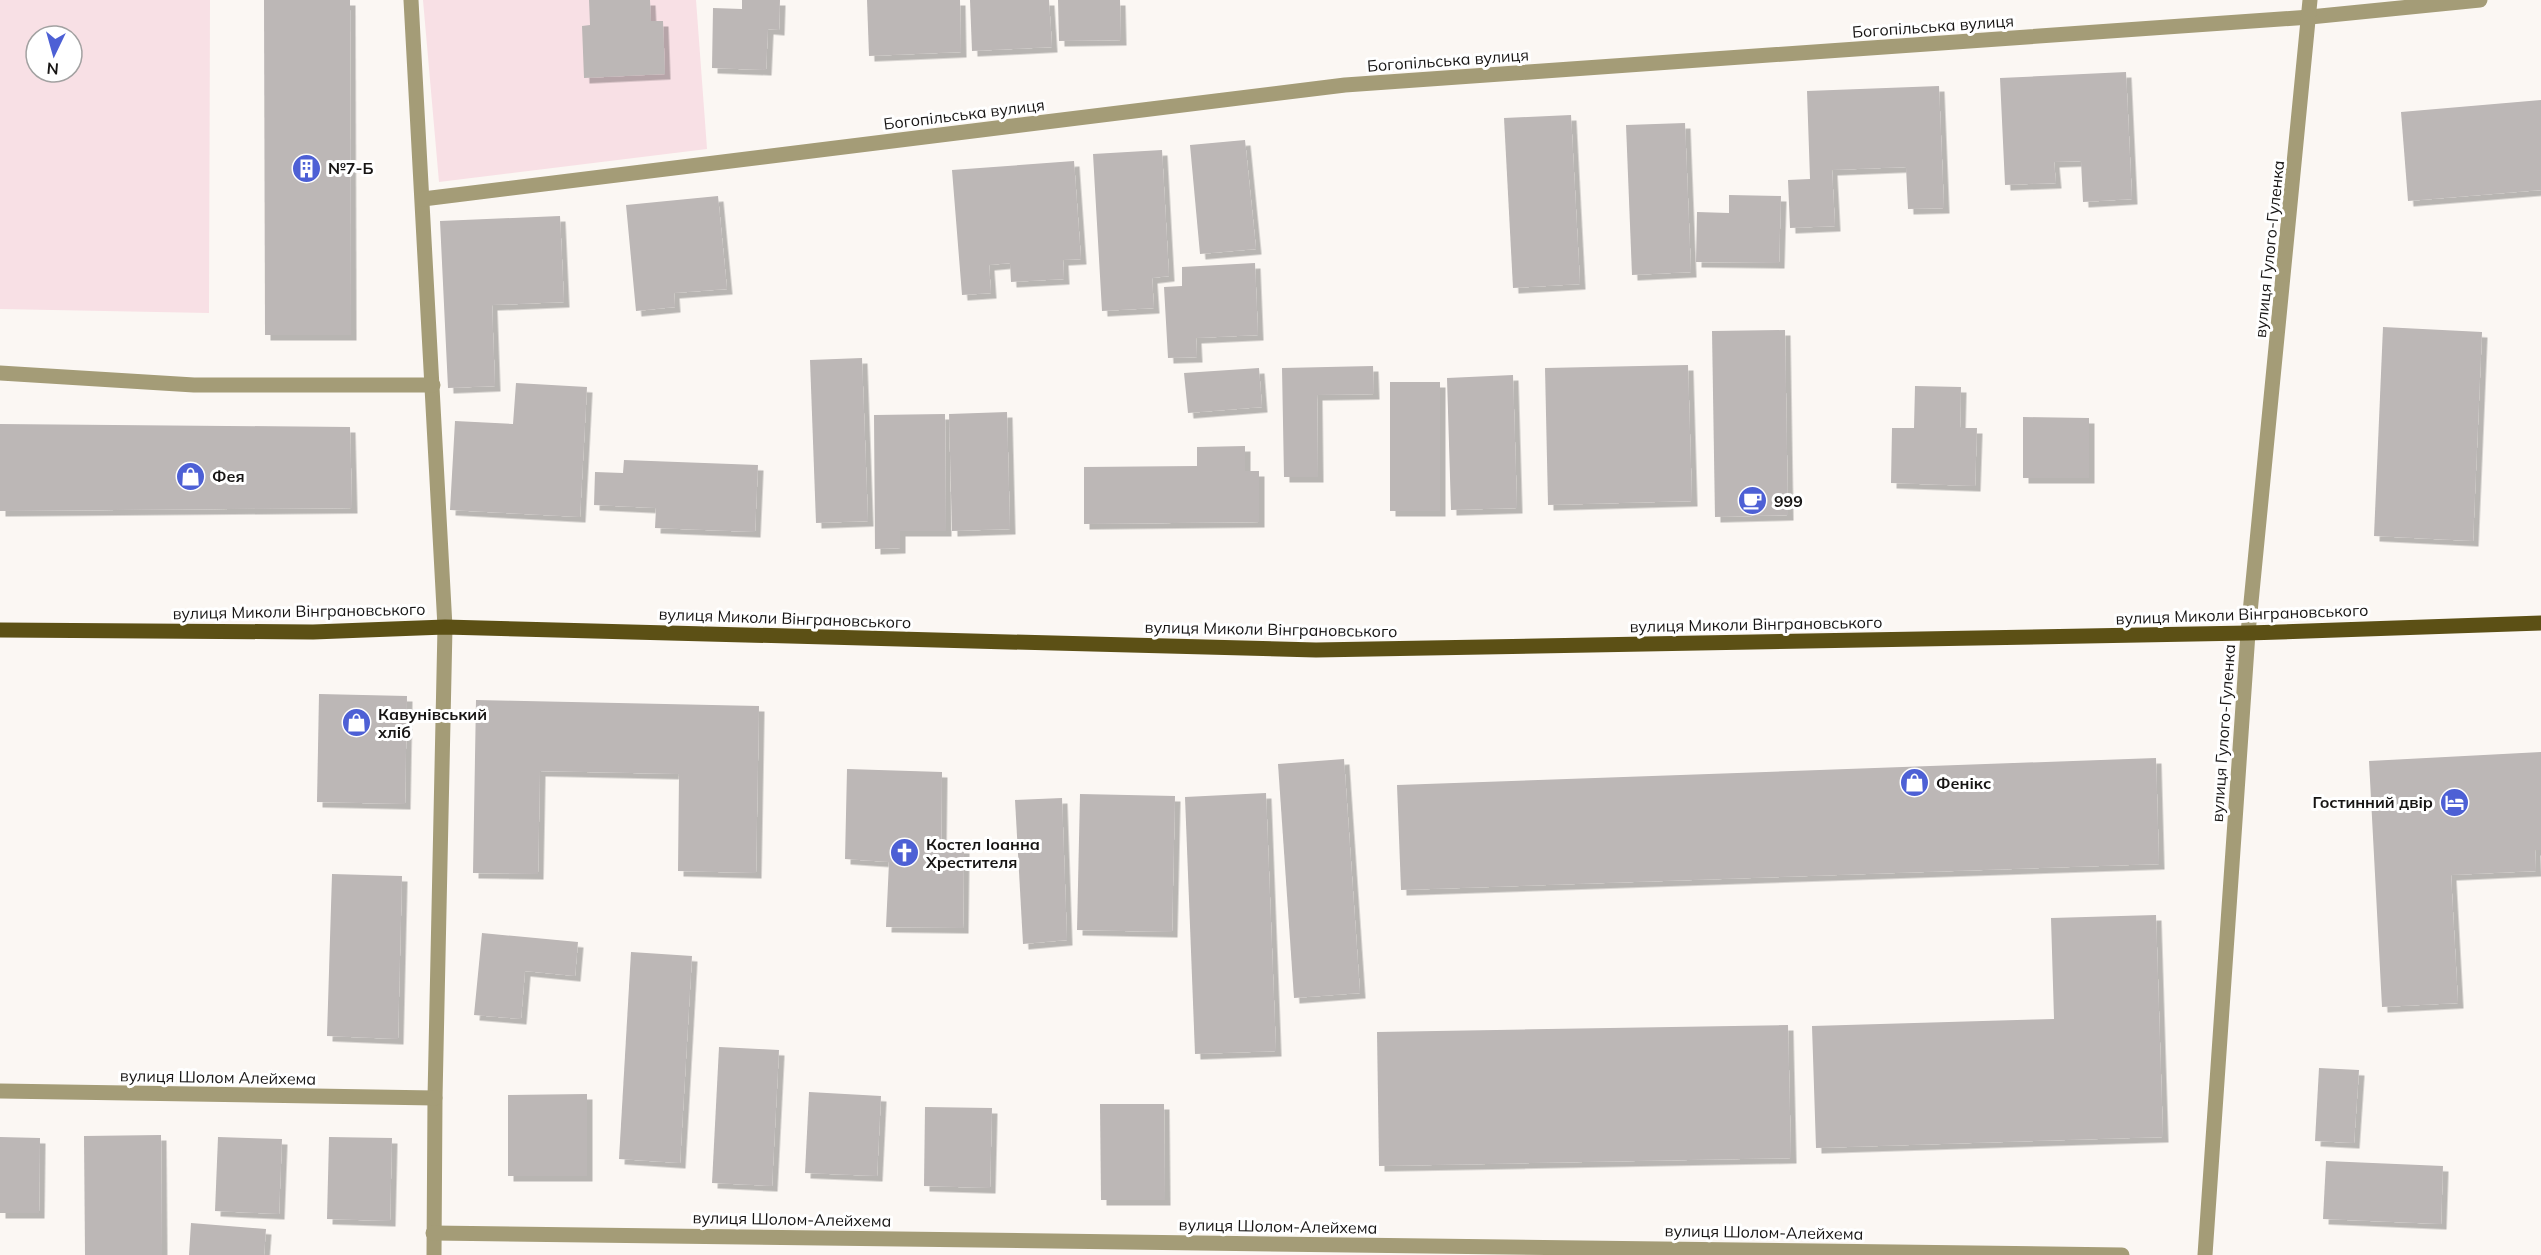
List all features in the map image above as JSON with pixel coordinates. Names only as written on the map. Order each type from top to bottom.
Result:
[{"type":"main road","name":"вулиця Миколи Вінграновського","points":[[0,630],[314,632],[445,627],[1316,651],[2248,633],[2541,623]]},
{"type":"street","points":[[411,0],[445,627],[434,1255]]},
{"type":"street","name":"вулиця Гулого-Гуленка","points":[[2205,1255],[2248,633],[2310,0]]},
{"type":"street","name":"Богопільська вулиця","points":[[423,199],[1345,85],[2310,17],[2480,0]]},
{"type":"street","points":[[0,373],[194,385],[433,386]]},
{"type":"street","name":"вулиця Шолом Алейхема","points":[[0,1091],[435,1098]]},
{"type":"street","name":"вулиця Шолом-Алейхема","points":[[433,1233],[2122,1255]]},
{"type":"shaded area","points":[[0,0],[210,0],[209,313],[0,309]]},
{"type":"shaded area","points":[[423,0],[696,0],[707,149],[439,182]]},
{"type":"building","name":"№7-Б","points":[[264,0],[350,0],[351,335],[265,335]]},
{"type":"building","points":[[589,0],[650,0],[651,21],[663,21],[665,74],[584,78],[582,26],[590,25]]},
{"type":"building","points":[[742,0],[780,0],[779,30],[768,29],[766,70],[712,68],[713,8],[742,9]]},
{"type":"building","points":[[867,0],[960,0],[961,52],[869,56]]},
{"type":"building","points":[[970,0],[1049,0],[1052,47],[972,51]]},
{"type":"building","points":[[1058,0],[1120,0],[1121,40],[1059,41]]},
{"type":"building","points":[[2126,72],[2132,199],[2083,202],[2081,161],[2054,162],[2056,183],[2005,185],[2000,78]]},
{"type":"building","points":[[1939,86],[1944,208],[1908,209],[1906,167],[1832,170],[1835,226],[1790,228],[1788,180],[1810,179],[1807,91]]},
{"type":"building","points":[[2541,100],[2541,190],[2408,201],[2401,112]]},
{"type":"building","points":[[1571,115],[1580,284],[1513,288],[1504,118]]},
{"type":"building","points":[[1685,123],[1691,272],[1632,275],[1626,125]]},
{"type":"building","points":[[1245,140],[1256,249],[1200,254],[1190,145]]},
{"type":"building","points":[[1162,150],[1169,276],[1152,278],[1154,308],[1102,311],[1093,154]]},
{"type":"building","points":[[1074,161],[1081,259],[1063,260],[1064,279],[1011,282],[1010,263],[989,265],[991,293],[962,295],[952,170]]},
{"type":"building","points":[[1729,195],[1781,196],[1779,263],[1696,262],[1697,212],[1729,213]]},
{"type":"building","points":[[718,196],[727,289],[674,293],[675,307],[636,311],[626,205]]},
{"type":"building","points":[[560,216],[564,302],[492,305],[495,386],[448,388],[440,221]]},
{"type":"building","points":[[1255,263],[1258,335],[1196,338],[1197,357],[1168,358],[1164,287],[1182,286],[1182,267]]},
{"type":"building","points":[[2383,327],[2482,332],[2473,541],[2374,536]]},
{"type":"building","points":[[1785,330],[1788,515],[1715,517],[1712,331]]},
{"type":"building","points":[[862,358],[868,521],[816,523],[810,360]]},
{"type":"building","points":[[1688,365],[1692,501],[1548,505],[1545,368]]},
{"type":"building","points":[[1373,366],[1374,394],[1317,395],[1318,477],[1284,477],[1282,368]]},
{"type":"building","points":[[1259,368],[1262,407],[1188,413],[1184,373]]},
{"type":"building","points":[[1513,375],[1517,508],[1451,510],[1447,378]]},
{"type":"building","points":[[1390,382],[1440,382],[1440,511],[1390,511]]},
{"type":"building","points":[[516,383],[587,387],[580,517],[450,510],[455,421],[513,424]]},
{"type":"building","points":[[1915,386],[1961,387],[1960,428],[1977,428],[1975,486],[1891,483],[1892,428],[1914,428]]},
{"type":"building","points":[[1007,412],[1010,529],[952,531],[949,414]]},
{"type":"building","points":[[945,414],[946,531],[900,531],[900,548],[875,549],[874,415]]},
{"type":"building","points":[[2023,417],[2089,418],[2089,478],[2023,478]]},
{"type":"building","points":[[0,424],[350,427],[352,508],[0,511]]},
{"type":"building","points":[[1245,446],[1245,471],[1259,471],[1259,522],[1084,524],[1084,467],[1197,466],[1197,447]]},
{"type":"building","points":[[624,460],[758,465],[755,532],[655,528],[656,508],[594,505],[595,472],[623,473]]},
{"type":"building","points":[[319,694],[407,696],[405,804],[317,802]]},
{"type":"building","points":[[476,700],[759,706],[756,873],[678,871],[679,774],[540,771],[538,874],[473,873]]},
{"type":"building","points":[[2541,752],[2541,850],[2535,850],[2536,871],[2451,875],[2458,1003],[2382,1007],[2369,761]]},
{"type":"building","points":[[2156,758],[2159,864],[1401,890],[1397,785]]},
{"type":"building","points":[[1344,759],[1360,993],[1294,998],[1278,764]]},
{"type":"building","name":"Костел Іоанна Хрестителя","points":[[847,769],[942,772],[941,847],[964,848],[963,928],[886,927],[889,862],[845,859]]},
{"type":"building","points":[[1266,793],[1276,1051],[1195,1054],[1185,797]]},
{"type":"building","points":[[1080,794],[1175,796],[1172,932],[1077,930]]},
{"type":"building","points":[[1062,798],[1067,940],[1023,944],[1015,800]]},
{"type":"building","points":[[332,874],[402,876],[398,1039],[327,1036]]},
{"type":"building","points":[[2156,915],[2163,1137],[1816,1148],[1812,1026],[2054,1019],[2051,918]]},
{"type":"building","points":[[482,933],[578,942],[575,976],[525,971],[521,1019],[474,1015]]},
{"type":"building","points":[[631,952],[692,956],[680,1163],[619,1159]]},
{"type":"building","points":[[1788,1025],[1791,1158],[1379,1166],[1377,1032]]},
{"type":"building","points":[[719,1047],[779,1050],[772,1186],[712,1183]]},
{"type":"building","points":[[2319,1068],[2359,1070],[2354,1143],[2315,1141]]},
{"type":"building","points":[[809,1092],[881,1096],[877,1176],[805,1173]]},
{"type":"building","points":[[587,1094],[587,1176],[508,1176],[508,1095]]},
{"type":"building","points":[[1100,1104],[1164,1104],[1165,1200],[1101,1200]]},
{"type":"building","points":[[925,1107],[992,1108],[990,1188],[924,1186]]},
{"type":"building","points":[[161,1135],[162,1255],[85,1255],[84,1136]]},
{"type":"building","points":[[0,1137],[40,1138],[39,1213],[0,1213]]},
{"type":"building","points":[[218,1137],[282,1139],[279,1214],[215,1211]]},
{"type":"building","points":[[329,1137],[392,1138],[390,1221],[327,1219]]},
{"type":"building","points":[[2326,1161],[2443,1166],[2441,1224],[2323,1219]]},
{"type":"building","points":[[191,1223],[266,1229],[264,1255],[189,1255]]},
{"type":"place","name":"№7-Б","points":[[307,168]]},
{"type":"place","name":"Фея","points":[[191,476]]},
{"type":"place","name":"999","points":[[1753,501]]},
{"type":"place","name":"Кавунівський хліб","points":[[357,723]]},
{"type":"place","name":"Фенікс","points":[[1915,783]]},
{"type":"place","name":"Гостинний двір","points":[[2454,802]]},
{"type":"place","name":"Костел Іоанна Хрестителя","points":[[905,853]]}]
